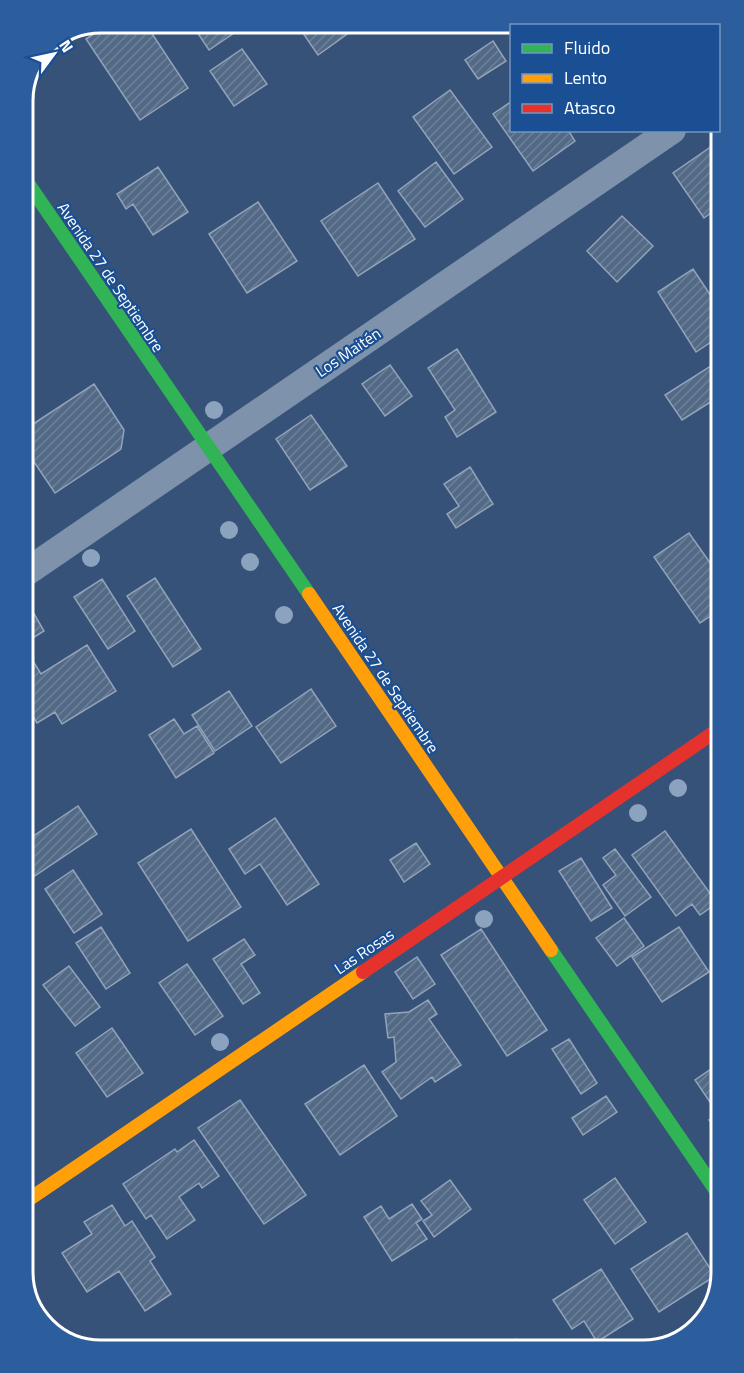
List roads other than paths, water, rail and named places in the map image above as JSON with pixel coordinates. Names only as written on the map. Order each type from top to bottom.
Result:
[{"type":"street","name":"Los Maitén","points":[[33,568],[669,132]]},
{"type":"street","name":"Avenida 27 de Septiembre","points":[[33,191],[711,1183]]},
{"type":"street","name":"Las Rosas","points":[[33,1197],[711,734]]}]
